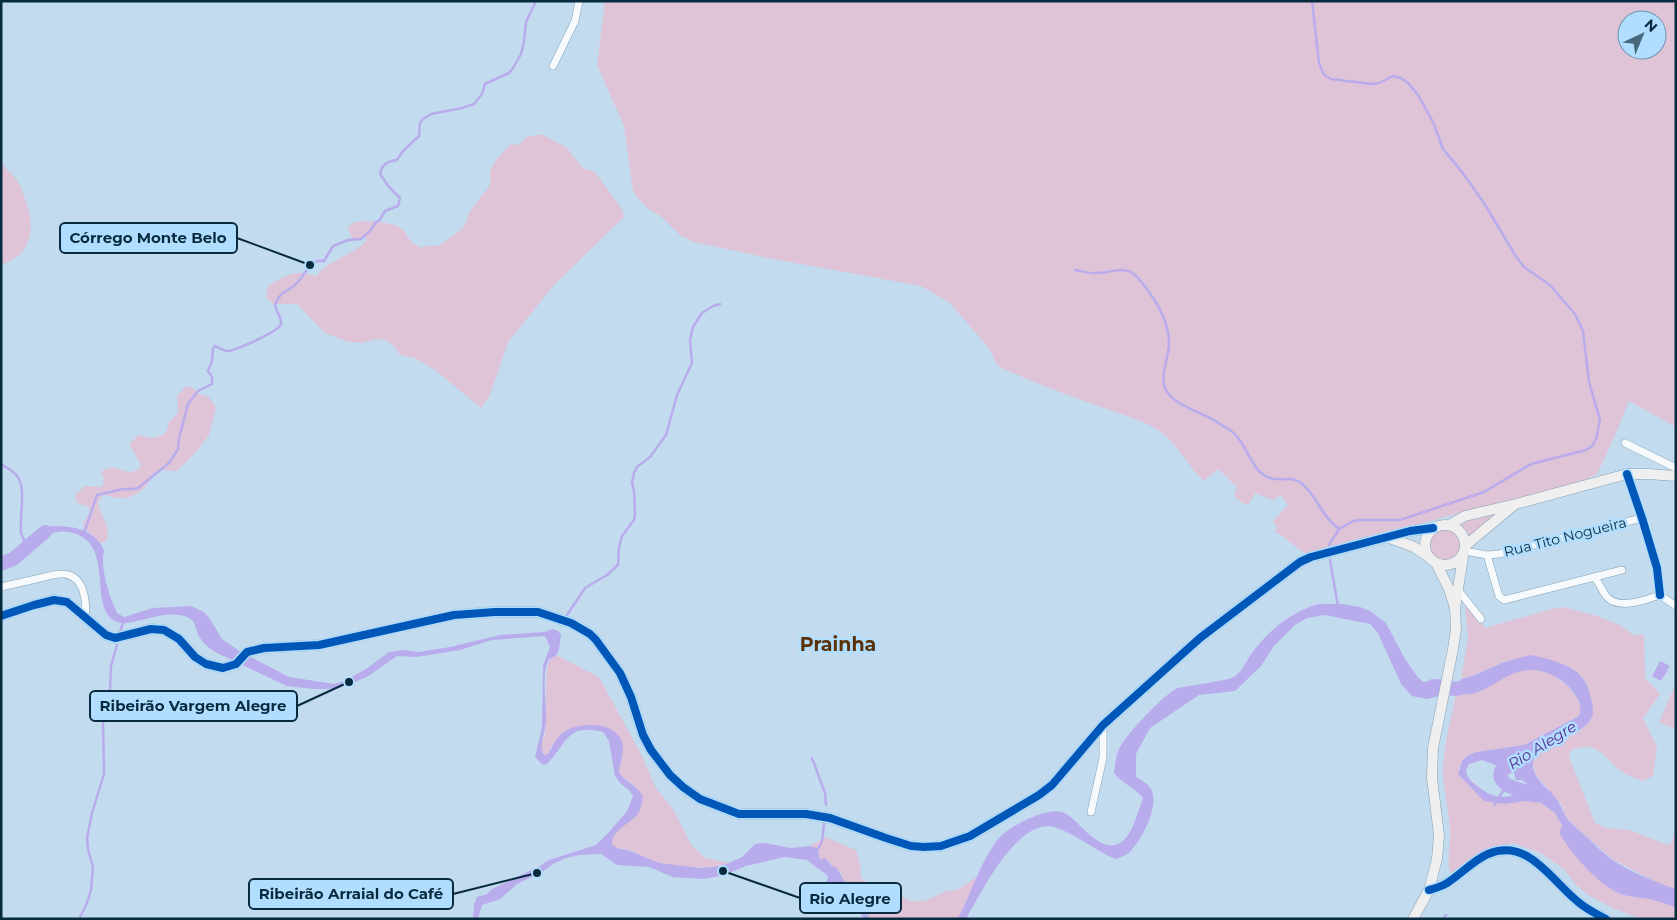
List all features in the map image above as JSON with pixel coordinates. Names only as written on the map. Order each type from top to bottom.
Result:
[{"type":"street","points":[[553,66],[575,21],[579,1]]},
{"type":"street","points":[[1625,443],[1676,468]]},
{"type":"street","points":[[1448,525],[1465,516],[1627,474],[1676,476]]},
{"type":"street","points":[[1627,474],[1657,568],[1660,595],[1676,606]]},
{"type":"street","points":[[1387,537],[1414,548],[1432,560],[1447,565],[1452,564],[1516,504]]},
{"type":"street","name":"Rua Tito Nogueira","points":[[1465,551],[1487,555],[1499,554],[1642,518]]},
{"type":"street","points":[[1,616],[54,600],[67,602],[106,635],[115,638],[151,629],[164,630],[179,639],[195,657],[206,664],[223,668],[236,664],[247,652],[264,648],[318,645],[454,616],[495,612],[538,612],[570,624],[590,634],[596,640],[620,673],[632,697],[643,735],[651,750],[670,776],[700,799],[740,814],[806,814],[830,818],[911,846],[941,846],[970,836],[1039,795],[1052,785],[1103,725],[1200,638],[1300,562],[1311,557],[1410,531],[1433,528],[1443,524],[1448,525],[1460,531],[1464,536],[1465,551],[1455,608],[1456,629],[1450,668],[1433,748],[1432,778],[1439,836],[1437,859],[1429,890],[1413,919]]},
{"type":"street","points":[[1433,528],[1425,545],[1449,589],[1455,608]]},
{"type":"street","points":[[1487,555],[1501,599],[1504,600],[1622,570]]},
{"type":"street","points":[[1,587],[52,575],[63,574],[71,576],[81,584],[86,604],[85,617]]},
{"type":"street","points":[[1594,577],[1600,583],[1606,596],[1615,602],[1635,603],[1660,595]]},
{"type":"street","points":[[1458,590],[1481,619]]},
{"type":"street","points":[[1091,812],[1103,758],[1103,725]]},
{"type":"street","points":[[1429,890],[1448,883],[1487,855],[1508,850],[1538,862],[1576,901],[1606,919]]},
{"type":"shaded area","points":[[605,1],[1676,1],[1676,427],[1629,401],[1597,474],[1572,486],[1488,505],[1310,555],[1274,531],[1277,528],[1273,521],[1288,505],[1281,495],[1272,500],[1255,493],[1249,504],[1244,504],[1234,496],[1237,487],[1218,469],[1204,481],[1171,441],[1151,426],[1051,389],[1002,368],[997,365],[989,348],[950,303],[921,286],[773,259],[694,242],[681,236],[659,215],[648,209],[633,191],[624,126],[597,65]]},
{"type":"shaded area","points":[[541,134],[566,147],[584,169],[594,171],[622,209],[624,217],[555,284],[508,342],[490,395],[481,408],[435,370],[415,358],[400,355],[393,345],[386,340],[377,339],[362,343],[349,342],[325,333],[297,304],[274,304],[266,298],[268,286],[280,279],[296,273],[316,276],[329,265],[362,245],[367,239],[364,237],[352,239],[347,228],[355,222],[373,221],[387,223],[402,229],[412,242],[421,248],[425,246],[438,246],[462,229],[469,212],[488,188],[491,182],[490,171],[492,166],[503,152],[511,144],[518,145],[527,137]]},
{"type":"shaded area","points":[[1,161],[20,186],[29,213],[31,228],[25,248],[4,264],[1,264]]},
{"type":"shaded area","points":[[185,387],[192,387],[199,394],[209,397],[216,408],[209,435],[197,451],[177,471],[160,470],[152,474],[148,484],[135,495],[116,498],[103,495],[98,502],[108,531],[106,541],[100,543],[83,526],[90,510],[88,506],[79,503],[75,495],[85,486],[103,486],[104,479],[101,472],[107,469],[112,468],[131,472],[141,466],[129,444],[139,435],[152,438],[163,435],[166,432],[169,422],[178,413],[177,396]]},
{"type":"shaded area","points":[[1509,508],[1470,540],[1465,532],[1454,524]]},
{"type":"shaded area","points":[[1446,528],[1453,529],[1458,533],[1462,538],[1462,552],[1458,557],[1453,561],[1446,562],[1439,561],[1434,557],[1430,552],[1429,545],[1430,538],[1434,533],[1439,529]]},
{"type":"shaded area","points":[[1467,605],[1485,628],[1564,607],[1597,616],[1620,625],[1633,635],[1644,634],[1645,678],[1660,694],[1643,718],[1657,747],[1653,776],[1643,781],[1627,775],[1598,750],[1593,748],[1587,747],[1571,750],[1569,757],[1595,823],[1606,828],[1629,830],[1668,845],[1672,842],[1676,827],[1676,889],[1658,883],[1612,859],[1567,819],[1561,804],[1535,774],[1533,762],[1543,750],[1582,730],[1588,686],[1582,676],[1515,659],[1461,679],[1468,638],[1465,608]]},
{"type":"shaded area","points":[[556,655],[599,677],[641,754],[656,788],[673,809],[692,846],[705,858],[729,863],[704,868],[675,866],[655,862],[630,850],[611,845],[617,832],[638,813],[634,785],[622,777],[619,772],[623,749],[622,742],[588,725],[563,732],[552,745],[548,754],[544,755],[542,752],[541,747],[546,723],[547,670],[549,661]]},
{"type":"shaded area","points":[[1534,669],[1553,675],[1567,685],[1577,698],[1581,708],[1579,716],[1524,745],[1476,752],[1467,756],[1462,761],[1458,770],[1498,803],[1526,801],[1541,803],[1555,813],[1573,844],[1627,887],[1653,891],[1676,902],[1676,919],[1642,919],[1615,909],[1588,895],[1575,884],[1565,870],[1541,853],[1513,843],[1484,852],[1452,875],[1450,872],[1450,831],[1443,764],[1456,694],[1473,692],[1514,672]]},
{"type":"shaded area","points":[[1676,683],[1676,729],[1659,722]]},
{"type":"shaded area","points":[[825,837],[856,850],[862,879],[883,892],[896,894],[911,901],[925,901],[946,891],[957,890],[977,877],[962,912],[957,919],[870,919],[864,905],[843,879],[841,873],[828,860],[820,860],[817,848],[810,846]]},
{"type":"water","points":[[51,526],[82,530],[94,537],[99,543],[104,550],[103,566],[106,582],[117,613],[124,617],[153,608],[191,606],[204,612],[222,639],[241,652],[289,677],[334,684],[344,681],[366,669],[389,652],[403,650],[419,652],[500,635],[544,632],[553,629],[558,631],[561,635],[559,650],[548,661],[546,667],[546,725],[542,752],[544,755],[548,754],[561,734],[578,726],[596,725],[605,727],[618,735],[623,749],[619,772],[643,797],[638,814],[618,831],[612,845],[659,863],[700,868],[722,866],[742,857],[755,844],[765,843],[791,848],[810,846],[817,848],[820,860],[825,858],[832,866],[837,868],[843,879],[864,905],[870,919],[864,919],[858,909],[841,890],[826,884],[828,876],[807,860],[784,857],[704,879],[673,877],[649,867],[617,865],[601,854],[579,855],[553,864],[542,872],[517,884],[500,899],[482,905],[478,919],[473,919],[474,905],[477,897],[487,894],[492,889],[549,860],[596,845],[627,811],[633,796],[615,776],[609,741],[603,732],[581,730],[574,733],[547,764],[543,765],[535,757],[542,727],[543,666],[550,647],[545,636],[492,640],[460,650],[416,657],[397,656],[367,677],[330,689],[287,686],[211,649],[202,640],[194,623],[189,618],[169,615],[129,623],[115,621],[107,613],[103,602],[97,560],[92,548],[84,538],[69,532],[54,532],[40,538],[17,559],[15,554],[28,540]]},
{"type":"water","points":[[1318,604],[1341,604],[1360,607],[1370,611],[1386,623],[1405,659],[1423,682],[1443,679],[1439,696],[1427,699],[1412,696],[1401,684],[1378,633],[1370,624],[1325,615],[1307,618],[1295,625],[1274,646],[1261,666],[1235,691],[1199,695],[1150,728],[1136,754],[1136,777],[1146,783],[1151,789],[1153,804],[1144,832],[1129,853],[1115,859],[1062,830],[1054,827],[1040,827],[1027,834],[1014,845],[991,876],[966,919],[957,919],[993,846],[1007,831],[1030,818],[1048,812],[1062,812],[1091,836],[1103,843],[1113,845],[1120,843],[1127,837],[1143,798],[1114,773],[1119,750],[1130,733],[1172,691],[1237,675],[1273,629],[1308,607]]},
{"type":"water","points":[[1531,655],[1557,662],[1574,670],[1586,682],[1593,707],[1592,717],[1587,724],[1542,750],[1536,756],[1533,763],[1534,773],[1557,800],[1568,820],[1601,851],[1616,863],[1633,872],[1676,889],[1676,902],[1653,891],[1628,887],[1573,844],[1555,813],[1541,803],[1526,801],[1505,804],[1484,801],[1458,774],[1462,761],[1467,756],[1476,752],[1524,745],[1579,716],[1580,704],[1570,688],[1558,678],[1533,670],[1514,673],[1472,694],[1456,694],[1461,679]],"holes":[[[1482,760],[1514,773],[1516,780],[1522,780],[1530,786],[1530,791],[1503,797],[1491,795],[1471,781],[1466,770],[1469,764]]]},
{"type":"water","points":[[1660,661],[1670,666],[1661,681],[1652,676]]},
{"type":"waterway","points":[[84,533],[97,495],[123,489],[138,488],[169,463],[178,449],[188,404],[198,391],[212,384],[212,377],[208,371],[215,346],[229,351],[257,340],[273,331],[281,324],[275,305],[283,293],[297,283],[311,265],[315,262],[324,261],[333,246],[348,240],[361,239],[379,221],[385,211],[398,206],[400,198],[380,174],[384,165],[397,160],[403,151],[419,136],[420,123],[423,119],[431,114],[474,104],[482,94],[485,84],[509,73],[521,54],[526,22],[536,1]]},
{"type":"waterway","points":[[1312,1],[1319,63],[1324,75],[1331,79],[1371,84],[1379,83],[1393,76],[1401,78],[1409,84],[1418,95],[1433,122],[1443,149],[1484,203],[1515,255],[1524,267],[1550,285],[1575,314],[1583,331],[1589,382],[1600,420],[1596,439],[1592,446],[1586,450],[1531,464],[1484,492],[1400,520],[1353,521],[1339,529],[1329,545]]},
{"type":"waterway","points":[[1075,270],[1089,273],[1123,270],[1131,272],[1136,276],[1157,304],[1163,316],[1169,337],[1164,381],[1167,392],[1171,397],[1180,404],[1213,420],[1238,437],[1255,466],[1265,476],[1276,479],[1291,479],[1301,483],[1339,529]]},
{"type":"waterway","points":[[567,615],[585,588],[607,575],[618,565],[622,536],[634,520],[634,491],[632,483],[634,473],[637,467],[650,457],[666,435],[677,395],[692,363],[690,340],[693,327],[702,313],[720,304]]},
{"type":"waterway","points":[[1,464],[14,472],[20,481],[22,488],[21,533],[26,544]]},
{"type":"waterway","points":[[1,564],[13,559],[45,532]]},
{"type":"waterway","points":[[1330,560],[1338,606]]},
{"type":"waterway","points":[[120,631],[124,621]]},
{"type":"waterway","points":[[79,919],[91,890],[93,867],[87,838],[92,813],[104,774],[103,722],[110,689],[111,666],[117,645]]},
{"type":"waterway","name":"Rio Alegre","points":[[1433,686],[1456,689],[1475,684]]},
{"type":"waterway","points":[[812,758],[825,793],[826,805]]},
{"type":"waterway","name":"Rio Alegre","points":[[1520,759],[1501,771],[1501,777],[1504,782],[1516,789],[1546,797]]},
{"type":"waterway","points":[[1494,805],[1507,785]]},
{"type":"waterway","points":[[816,853],[822,841],[824,824]]},
{"type":"waterway","name":"Rio Alegre","points":[[1567,832],[1591,863],[1614,883],[1625,888],[1656,893],[1676,900]]},
{"type":"waterway","points":[[1443,919],[1446,915]]},
{"type":"cycle path","points":[[1627,474],[1657,568],[1660,595]]},
{"type":"cycle path","points":[[1,616],[54,600],[67,602],[106,635],[115,638],[151,629],[164,630],[179,639],[195,657],[206,664],[223,668],[236,664],[247,652],[264,648],[319,645],[454,615],[495,612],[538,612],[571,623],[590,634],[596,640],[620,673],[631,697],[643,735],[651,750],[670,775],[700,799],[739,814],[806,814],[830,818],[911,846],[941,846],[970,836],[1039,795],[1052,785],[1103,725],[1200,638],[1300,562],[1311,557],[1410,531],[1433,528]]},
{"type":"cycle path","points":[[1429,890],[1448,883],[1473,863],[1488,854],[1502,850],[1515,851],[1537,863],[1580,904],[1606,919]]},
{"type":"place","name":"Córrego Monte Belo","points":[[310,265]]},
{"type":"place","name":"Ribeirão Vargem Alegre","points":[[349,682]]},
{"type":"place","name":"Rio Alegre","points":[[723,871]]},
{"type":"place","name":"Ribeirão Arraial do Café","points":[[537,873]]},
{"type":"district","name":"Prainha","points":[[838,644]]}]
